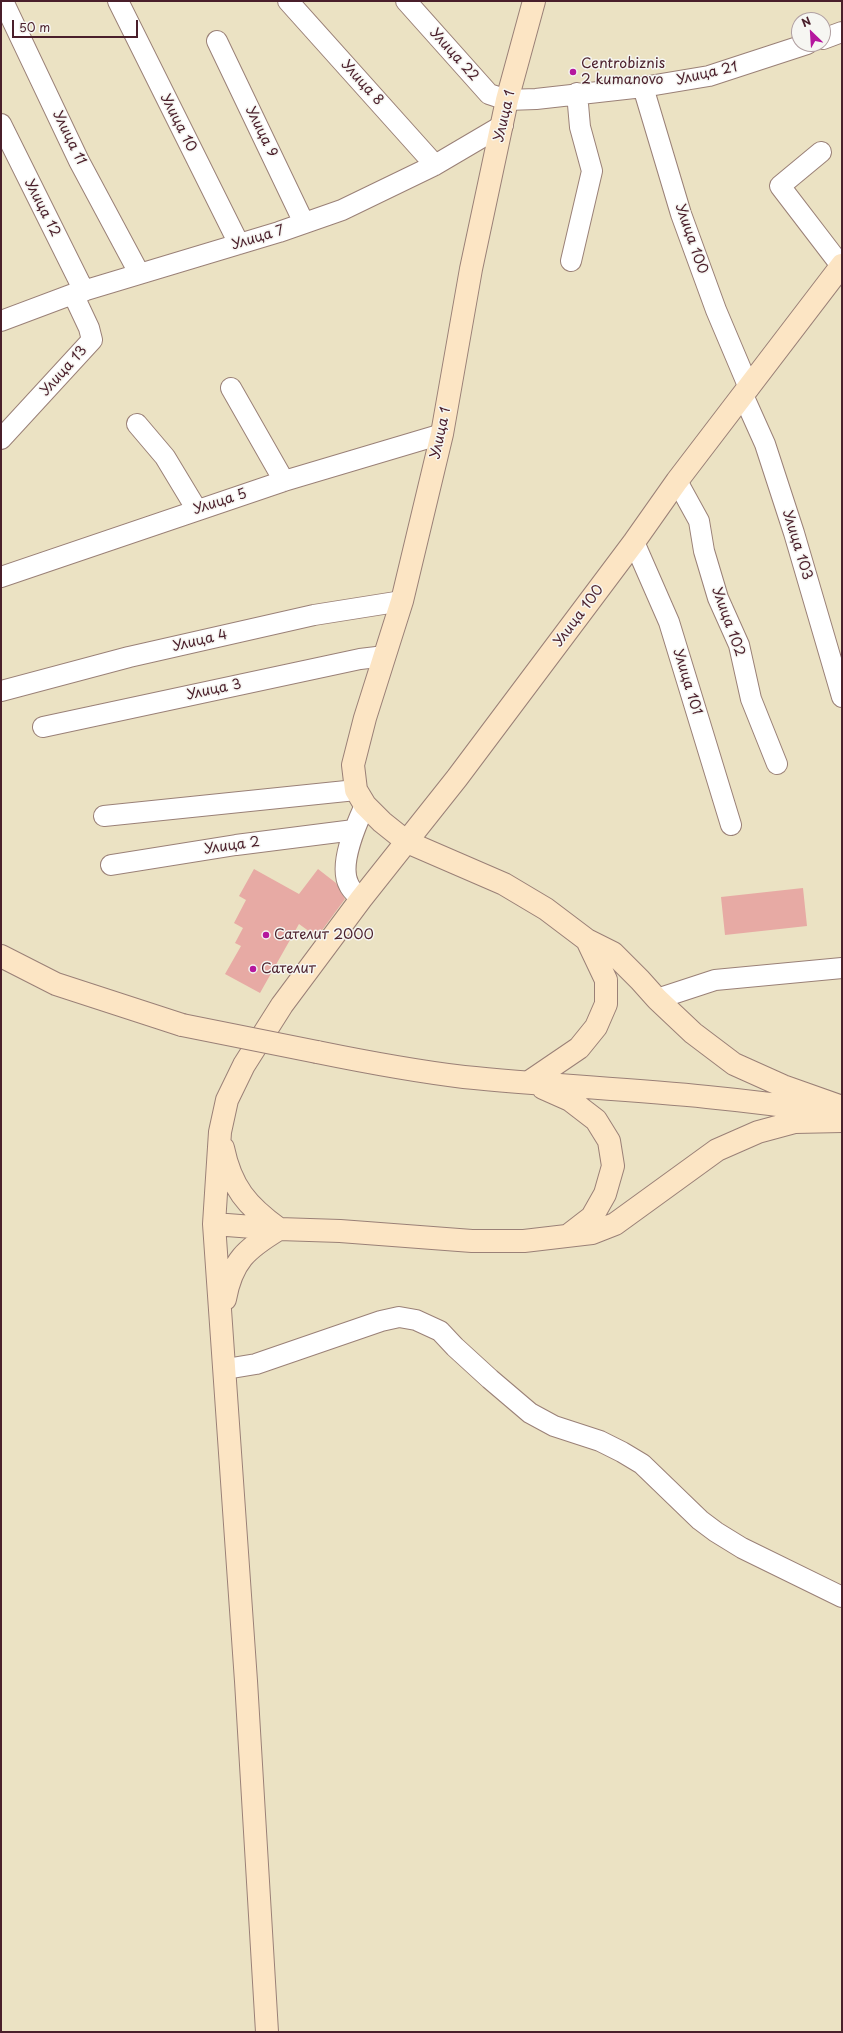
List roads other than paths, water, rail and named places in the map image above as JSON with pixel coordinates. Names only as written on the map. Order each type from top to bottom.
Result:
[{"type":"main road","name":"Улица 1","points":[[361,798],[353,766],[365,718],[402,601],[442,434],[471,269],[503,125],[507,100],[531,3]]},
{"type":"main road","name":"Улица 100","points":[[222,1313],[214,1224],[220,1132],[227,1100],[244,1065],[282,1005],[361,899],[407,842],[634,542],[677,481],[842,266]]},
{"type":"main road","points":[[361,798],[382,822],[407,842],[504,884],[546,909],[588,940],[613,953],[657,999],[693,1033],[734,1064],[783,1086],[842,1107]]},
{"type":"main road","points":[[529,1082],[579,1048],[596,1027],[606,1004],[606,980],[588,940]]},
{"type":"main road","points":[[1,956],[56,984],[182,1025],[391,1067],[464,1077],[749,1101],[842,1114]]},
{"type":"main road","points":[[529,1082],[570,1100],[596,1120],[608,1141],[613,1166],[606,1194],[592,1217],[566,1237]]},
{"type":"main road","points":[[214,1224],[279,1230],[340,1231],[472,1241],[524,1241],[592,1233],[615,1224],[717,1150],[758,1132],[795,1122],[842,1121]]},
{"type":"main road","points":[[220,1132],[228,1170],[241,1193],[255,1212],[279,1230]]},
{"type":"main road","points":[[267,2032],[222,1313],[229,1280],[241,1258],[254,1244],[279,1230]]},
{"type":"street","name":"Улица 11","points":[[2,1],[79,161],[139,274]]},
{"type":"street","name":"Улица 10","points":[[118,1],[238,244]]},
{"type":"street","name":"Улица 8","points":[[288,1],[435,165]]},
{"type":"street","name":"Улица 22","points":[[406,1],[489,94],[507,100]]},
{"type":"street","points":[[831,36],[842,32]]},
{"type":"street","name":"Улица 9","points":[[217,41],[304,223]]},
{"type":"street","name":"Улица 21","points":[[507,100],[536,99],[643,87],[709,76],[791,49]]},
{"type":"street","name":"Улица 100","points":[[643,87],[681,214],[746,392]]},
{"type":"street","points":[[571,261],[592,171],[580,127],[577,94]]},
{"type":"street","name":"Улица 12","points":[[1,124],[78,293]]},
{"type":"street","name":"Улица 7","points":[[3,316],[238,244],[342,210],[435,165],[503,125]]},
{"type":"street","points":[[821,152],[780,186],[842,266]]},
{"type":"street","name":"Улица 13","points":[[1,439],[92,340],[78,293]]},
{"type":"street","points":[[231,388],[284,481]]},
{"type":"street","name":"Улица 103","points":[[746,392],[765,444],[794,533],[842,697]]},
{"type":"street","points":[[137,424],[165,457],[197,510]]},
{"type":"street","name":"Улица 5","points":[[1,577],[284,481],[442,434]]},
{"type":"street","name":"Улица 102","points":[[677,481],[698,521],[704,550],[718,598],[739,645],[751,699],[776,764]]},
{"type":"street","name":"Улица 101","points":[[634,542],[669,622],[731,825]]},
{"type":"street","name":"Улица 4","points":[[1,691],[129,657],[307,616],[402,601]]},
{"type":"street","name":"Улица 3","points":[[43,727],[353,660],[385,656]]},
{"type":"street","points":[[104,816],[361,798],[345,867],[348,885],[361,899]]},
{"type":"street","name":"Улица 2","points":[[111,865],[236,845],[354,830]]},
{"type":"street","points":[[657,999],[715,980],[842,968]]},
{"type":"street","points":[[226,1370],[256,1364],[381,1321],[399,1317],[416,1320],[440,1331],[490,1379],[530,1413],[554,1426],[600,1441],[622,1452],[642,1464],[695,1516],[716,1532],[742,1548],[842,1597]]},
{"type":"place","name":"Centrobiznis 2 kumanovo","points":[[573,72]]},
{"type":"place","name":"Сателит 2000","points":[[266,935]]},
{"type":"place","name":"Сателит","points":[[253,969]]}]
